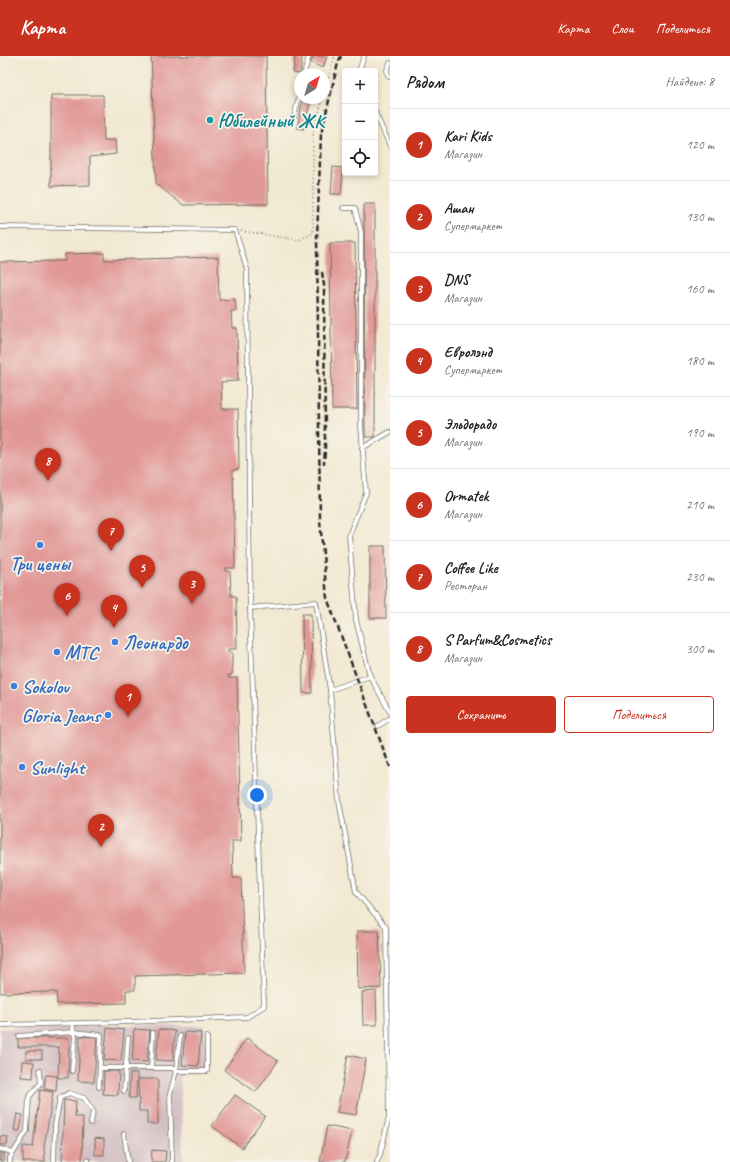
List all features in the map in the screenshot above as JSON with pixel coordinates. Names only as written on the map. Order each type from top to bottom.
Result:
[{"type":"lane","points":[[306,68],[309,56]]},
{"type":"lane","points":[[359,68],[364,56]]},
{"type":"lane","points":[[390,63],[387,70],[388,75],[390,76]]},
{"type":"lane","points":[[294,117],[297,104]]},
{"type":"lane","points":[[378,119],[390,146]]},
{"type":"lane","points":[[343,208],[355,208],[361,232],[361,425],[366,493],[349,535],[356,620],[370,676],[390,712]]},
{"type":"lane","points":[[0,227],[235,230],[247,269],[250,608],[264,1006],[248,1017],[128,1022],[0,1024]]},
{"type":"lane","points":[[362,448],[390,432]]},
{"type":"lane","points":[[250,608],[316,602],[330,690],[339,801],[356,892],[386,927],[389,1117],[377,1162]]},
{"type":"lane","points":[[330,690],[370,676]]},
{"type":"lane","points":[[378,726],[390,718]]},
{"type":"lane","points":[[72,1023],[75,1037],[72,1071]]},
{"type":"lane","points":[[18,1036],[74,1032],[101,1035],[99,1087]]},
{"type":"lane","points":[[151,1068],[154,1033]]},
{"type":"lane","points":[[172,1162],[170,1094],[176,1071],[180,1036]]},
{"type":"lane","points":[[100,1068],[172,1068],[176,1071],[207,1072],[207,1037]]},
{"type":"lane","points":[[124,1091],[128,1038]]},
{"type":"lane","points":[[10,1162],[10,1158],[27,1131],[29,1097],[41,1083],[40,1070]]},
{"type":"lane","points":[[54,1162],[55,1125],[60,1098],[69,1093],[84,1098],[93,1110],[91,1123]]},
{"type":"lane","points":[[124,1134],[128,1162]]},
{"type":"lane","points":[[0,1149],[13,1153]]},
{"type":"path","points":[[330,73],[335,56]]},
{"type":"path","points":[[235,230],[299,240],[313,233],[313,133],[321,104]]},
{"type":"shaded area","points":[[136,1025],[205,1026],[206,1069],[180,1075],[183,1162],[0,1162],[0,1029]]},
{"type":"building","name":"Юбилейный ЖК","points":[[151,56],[266,56],[268,204],[183,205],[156,184]]},
{"type":"building","points":[[295,56],[302,57],[301,68],[294,68],[293,73]]},
{"type":"building","points":[[313,56],[327,56],[323,68],[311,63]]},
{"type":"building","points":[[51,95],[103,95],[104,141],[115,140],[116,154],[90,157],[90,185],[51,186]]},
{"type":"building","points":[[302,104],[310,104],[304,129],[297,128]]},
{"type":"building","points":[[333,167],[342,168],[341,194],[331,194]]},
{"type":"building","points":[[364,204],[375,204],[375,437],[365,437]]},
{"type":"building","points":[[330,243],[355,243],[357,409],[332,409]]},
{"type":"building","points":[[104,253],[104,260],[218,257],[219,300],[235,299],[236,311],[231,311],[232,328],[237,328],[238,381],[221,382],[222,409],[238,409],[239,469],[233,470],[235,568],[226,568],[226,571],[230,571],[231,596],[236,596],[237,649],[228,649],[228,652],[232,652],[232,675],[228,675],[229,678],[237,678],[241,841],[232,841],[233,878],[241,878],[244,973],[135,976],[135,990],[126,990],[126,1003],[57,1004],[56,992],[0,993],[0,262],[65,261],[65,254]]},
{"type":"building","points":[[370,546],[385,546],[386,618],[370,618]]},
{"type":"building","points":[[302,614],[311,614],[312,693],[303,693]]},
{"type":"building","points":[[357,931],[379,931],[381,988],[358,989]]},
{"type":"building","points":[[376,991],[377,1025],[363,1025],[362,992]]},
{"type":"building","points":[[107,1028],[124,1030],[121,1061],[104,1060]]},
{"type":"building","points":[[134,1029],[150,1030],[147,1062],[132,1061]]},
{"type":"building","points":[[159,1029],[175,1031],[173,1061],[156,1060]]},
{"type":"building","points":[[185,1032],[201,1033],[198,1066],[182,1065]]},
{"type":"building","points":[[80,1036],[97,1037],[94,1082],[78,1081]]},
{"type":"building","points":[[18,1038],[69,1038],[68,1078],[58,1078],[59,1047],[18,1047]]},
{"type":"building","points":[[247,1038],[278,1061],[256,1092],[224,1070]]},
{"type":"building","points":[[26,1051],[42,1051],[42,1059],[26,1059]]},
{"type":"building","points":[[348,1055],[366,1059],[356,1115],[337,1112]]},
{"type":"building","points":[[22,1061],[34,1062],[33,1078],[21,1077]]},
{"type":"building","points":[[104,1071],[119,1071],[118,1095],[103,1094]]},
{"type":"building","points":[[130,1073],[137,1073],[136,1098],[129,1098]]},
{"type":"building","points":[[46,1075],[57,1076],[56,1091],[44,1089]]},
{"type":"building","points":[[138,1079],[158,1079],[158,1124],[147,1124],[147,1111],[139,1111]]},
{"type":"building","points":[[40,1090],[53,1092],[44,1147],[45,1162],[23,1162],[23,1146],[33,1147]]},
{"type":"building","points":[[235,1095],[265,1116],[242,1148],[212,1126]]},
{"type":"building","points":[[64,1100],[76,1101],[75,1117],[83,1117],[82,1162],[62,1162]]},
{"type":"building","points":[[17,1114],[23,1115],[20,1131],[14,1130]]},
{"type":"building","points":[[327,1126],[352,1131],[345,1162],[320,1162]]},
{"type":"building","points":[[0,1136],[8,1137],[7,1145],[0,1145]]},
{"type":"building","points":[[95,1138],[104,1139],[104,1155],[95,1155]]},
{"type":"building","points":[[152,1150],[166,1151],[165,1162],[151,1162]]},
{"type":"building","points":[[0,1153],[4,1153],[4,1161],[0,1161]]},
{"type":"railway","points":[[341,56],[321,134],[317,238],[320,521],[327,598],[390,767]]},
{"type":"railway","points":[[322,272],[324,285],[324,464]]},
{"type":"place","name":"Юбилейный ЖК","points":[[210,120]]},
{"type":"place","name":"S Parfum&Cosmetics","points":[[48,481]]},
{"type":"place","name":"Три цены","points":[[40,545]]},
{"type":"place","name":"Coffee Like","points":[[111,551]]},
{"type":"place","name":"Эльдорадо","points":[[142,588]]},
{"type":"place","name":"DNS","points":[[192,604]]},
{"type":"place","name":"Ormatek","points":[[67,616]]},
{"type":"place","name":"Евролэнд","points":[[114,628]]},
{"type":"place","name":"Леонардо","points":[[115,642]]},
{"type":"place","name":"МТС","points":[[57,652]]},
{"type":"place","name":"Sokolov","points":[[14,686]]},
{"type":"place","name":"Gloria Jeans","points":[[108,715]]},
{"type":"place","name":"Kari Kids","points":[[128,717]]},
{"type":"place","name":"Sunlight","points":[[22,767]]},
{"type":"place","name":"Ашан","points":[[101,847]]}]
